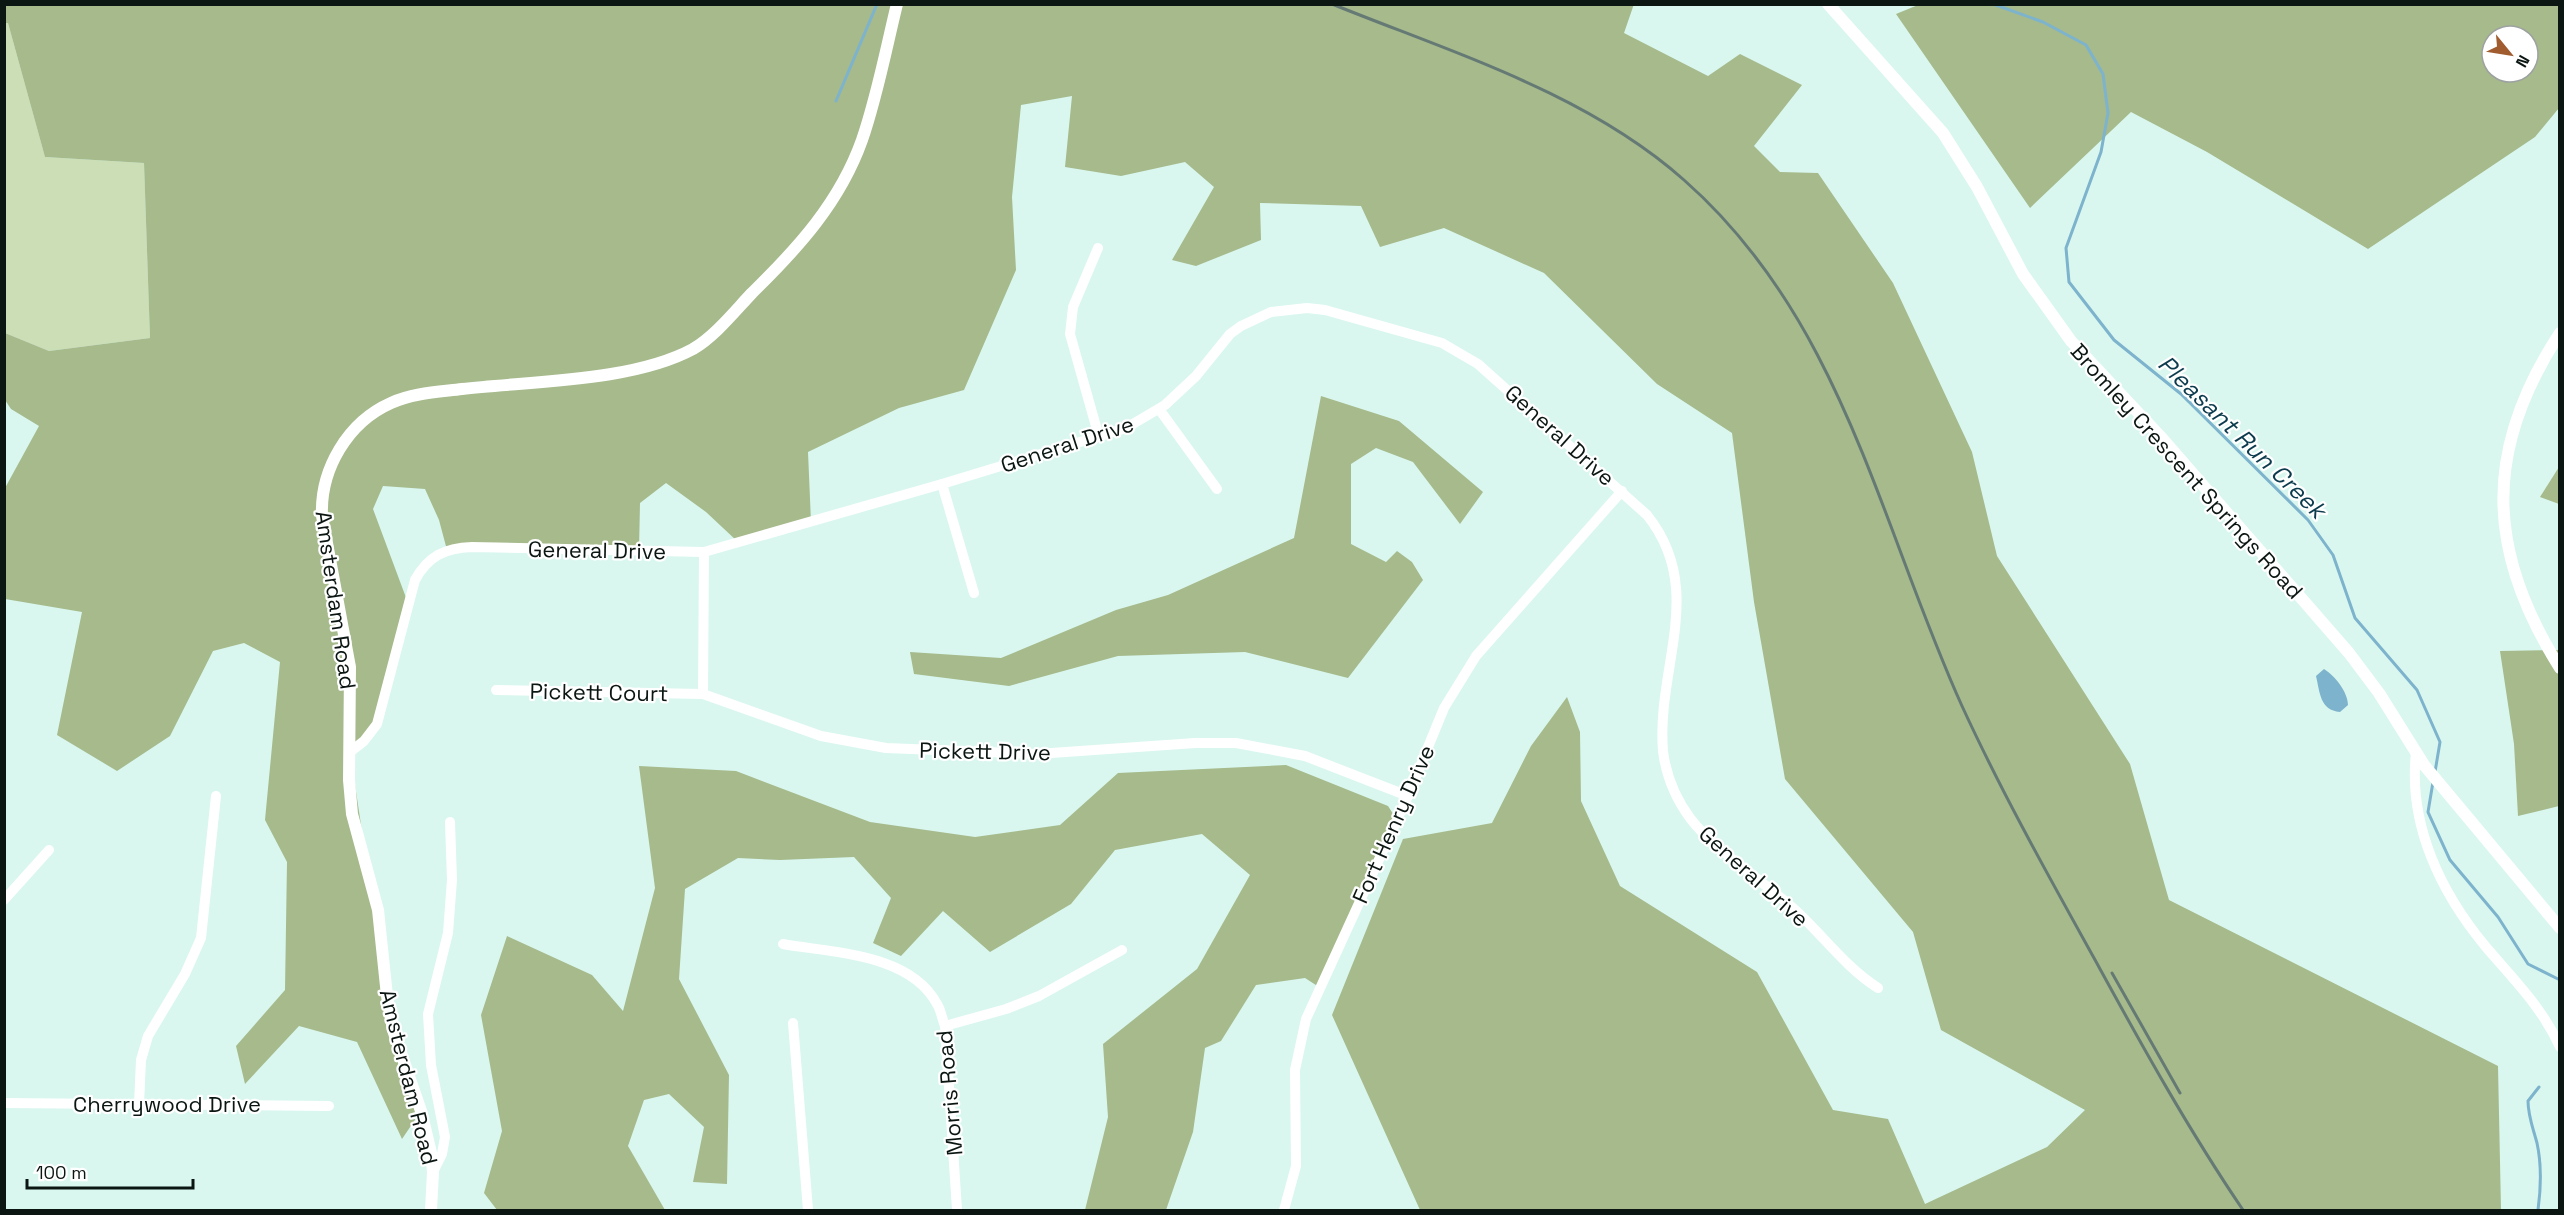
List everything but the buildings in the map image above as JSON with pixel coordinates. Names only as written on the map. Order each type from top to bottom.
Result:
[{"type":"street","name":"Amsterdam Road","points":[[431,1210],[433,1173],[421,1111],[393,1030],[378,910],[352,814],[349,657],[340,603],[328,556],[321,502],[328,471],[354,430],[375,412],[405,398],[473,388],[582,378],[672,358],[701,343],[786,260],[812,230],[833,200],[862,140],[897,4]]},
{"type":"street","name":"Bromley Crescent Springs Road","points":[[1828,4],[1943,133],[1977,187],[2022,274],[2072,341],[2160,435],[2349,653],[2379,693],[2424,765],[2559,928]]},
{"type":"street","points":[[1098,248],[1073,307],[1070,334],[1099,437]]},
{"type":"street","name":"General Drive","points":[[350,752],[364,741],[377,724],[415,580],[438,554],[456,548],[704,552],[942,484],[1126,428],[1159,409],[1196,376],[1230,334],[1241,326],[1271,312],[1298,309],[1324,310],[1442,343],[1478,364],[1622,491],[1657,528],[1667,545],[1675,570],[1678,602],[1663,717],[1664,753],[1671,783],[1684,808],[1701,830],[1793,908],[1858,976],[1878,988]]},
{"type":"street","points":[[2559,333],[2522,400],[2509,447],[2503,518],[2508,551],[2519,591],[2537,632],[2559,668]]},
{"type":"street","points":[[1159,409],[1217,489]]},
{"type":"street","points":[[942,484],[974,593]]},
{"type":"street","name":"Fort Henry Drive","points":[[1284,1210],[1296,1166],[1295,1070],[1306,1019],[1408,796],[1444,708],[1476,656],[1622,491]]},
{"type":"street","points":[[703,694],[704,552]]},
{"type":"street","name":"Pickett Court","points":[[496,690],[703,694]]},
{"type":"street","name":"Pickett Drive","points":[[703,694],[821,736],[886,748],[1037,754],[1195,743],[1236,743],[1305,756],[1408,796]]},
{"type":"street","points":[[2416,753],[2413,778],[2418,815],[2432,860],[2452,901],[2488,950],[2536,1004],[2559,1047]]},
{"type":"street","points":[[139,1104],[141,1060],[148,1035],[185,974],[201,938],[216,796]]},
{"type":"street","points":[[433,1173],[442,1154],[445,1137],[432,1065],[428,1014],[448,933],[452,880],[450,822]]},
{"type":"street","points":[[4,900],[49,850]]},
{"type":"street","name":"Morris Road","points":[[783,944],[878,962],[896,968],[926,989],[937,1003],[945,1026],[957,1210]]},
{"type":"street","points":[[945,1026],[1006,1009],[1039,996],[1122,950]]},
{"type":"street","points":[[793,1023],[808,1210]]},
{"type":"street","name":"Cherrywood Drive","points":[[4,1103],[329,1106]]},
{"type":"green space","points":[[5,4],[1634,4],[1624,33],[1708,76],[1740,54],[1802,85],[1754,146],[1780,172],[1818,173],[1893,283],[1972,452],[1997,556],[2130,764],[2169,900],[2498,1066],[2501,1210],[1420,1210],[1332,1015],[1403,839],[1492,823],[1531,746],[1567,697],[1580,732],[1581,801],[1620,886],[1757,972],[1833,1110],[1888,1119],[1925,1204],[2047,1147],[2085,1110],[1941,1030],[1913,932],[1785,779],[1754,602],[1732,433],[1657,384],[1544,273],[1444,228],[1380,247],[1361,206],[1260,203],[1261,240],[1196,266],[1172,260],[1214,187],[1185,162],[1121,176],[1065,167],[1072,96],[1021,105],[1012,197],[1016,270],[964,390],[899,408],[808,452],[811,522],[738,542],[706,512],[666,483],[640,503],[639,551],[447,550],[439,520],[425,489],[383,486],[373,509],[408,603],[377,724],[350,752],[387,996],[421,1111],[402,1139],[357,1042],[299,1026],[245,1084],[236,1046],[285,990],[287,862],[265,820],[280,662],[244,643],[213,651],[170,736],[117,771],[57,735],[82,612],[5,599],[5,488],[39,426],[11,409],[5,400],[5,333],[49,351],[150,338],[144,163],[45,157],[8,23],[5,23]]},
{"type":"green space","points":[[1918,5],[2559,5],[2559,108],[2535,137],[2368,249],[2207,152],[2131,112],[2030,208],[1896,14]]},
{"type":"green space","points":[[5,23],[8,23],[45,157],[144,163],[150,338],[49,351],[5,333]]},
{"type":"green space","points":[[1321,396],[1399,421],[1483,492],[1460,524],[1413,462],[1376,448],[1351,464],[1351,544],[1386,562],[1397,551],[1412,562],[1423,580],[1348,678],[1245,652],[1118,656],[1009,686],[914,674],[910,652],[1001,658],[1116,610],[1168,595],[1294,538]]},
{"type":"green space","points":[[2559,467],[2559,504],[2540,497]]},
{"type":"green space","points":[[2559,650],[2559,806],[2518,816],[2514,744],[2500,651]]},
{"type":"green space","points":[[1286,765],[1388,806],[1397,820],[1319,987],[1305,978],[1256,985],[1221,1041],[1205,1048],[1193,1132],[1166,1210],[1085,1210],[1108,1117],[1103,1044],[1197,969],[1250,875],[1202,834],[1115,850],[1071,904],[990,952],[943,911],[901,956],[873,943],[891,898],[854,857],[780,860],[738,858],[685,889],[679,979],[729,1075],[727,1184],[693,1182],[704,1127],[669,1094],[644,1100],[628,1146],[665,1210],[497,1210],[484,1193],[502,1131],[481,1015],[507,936],[592,975],[623,1011],[655,888],[639,766],[736,771],[870,822],[975,837],[1060,825],[1118,773]]},
{"type":"water","points":[[2324,669],[2336,680],[2346,695],[2348,705],[2340,712],[2328,708],[2322,700],[2316,676]]},
{"type":"waterway","points":[[836,101],[877,4]]},
{"type":"waterway","name":"Pleasant Run Creek","points":[[1993,4],[2043,22],[2086,45],[2103,74],[2108,113],[2101,152],[2066,248],[2069,282],[2114,340],[2181,394],[2308,520],[2333,555],[2355,618],[2417,690],[2440,742],[2435,772]]},
{"type":"waterway","name":"Pleasant Run Creek","points":[[2433,782],[2428,812],[2450,860],[2498,917],[2528,964],[2560,980]]},
{"type":"waterway","points":[[2538,1210],[2540,1160],[2528,1101],[2539,1087]]},
{"type":"railway","points":[[1332,4],[1517,78],[1605,123],[1646,149],[1684,180],[1738,235],[1783,296],[1820,360],[1852,427],[1962,706],[2009,802],[2147,1054],[2203,1149],[2243,1210]]},
{"type":"railway","points":[[2112,973],[2180,1093]]}]
